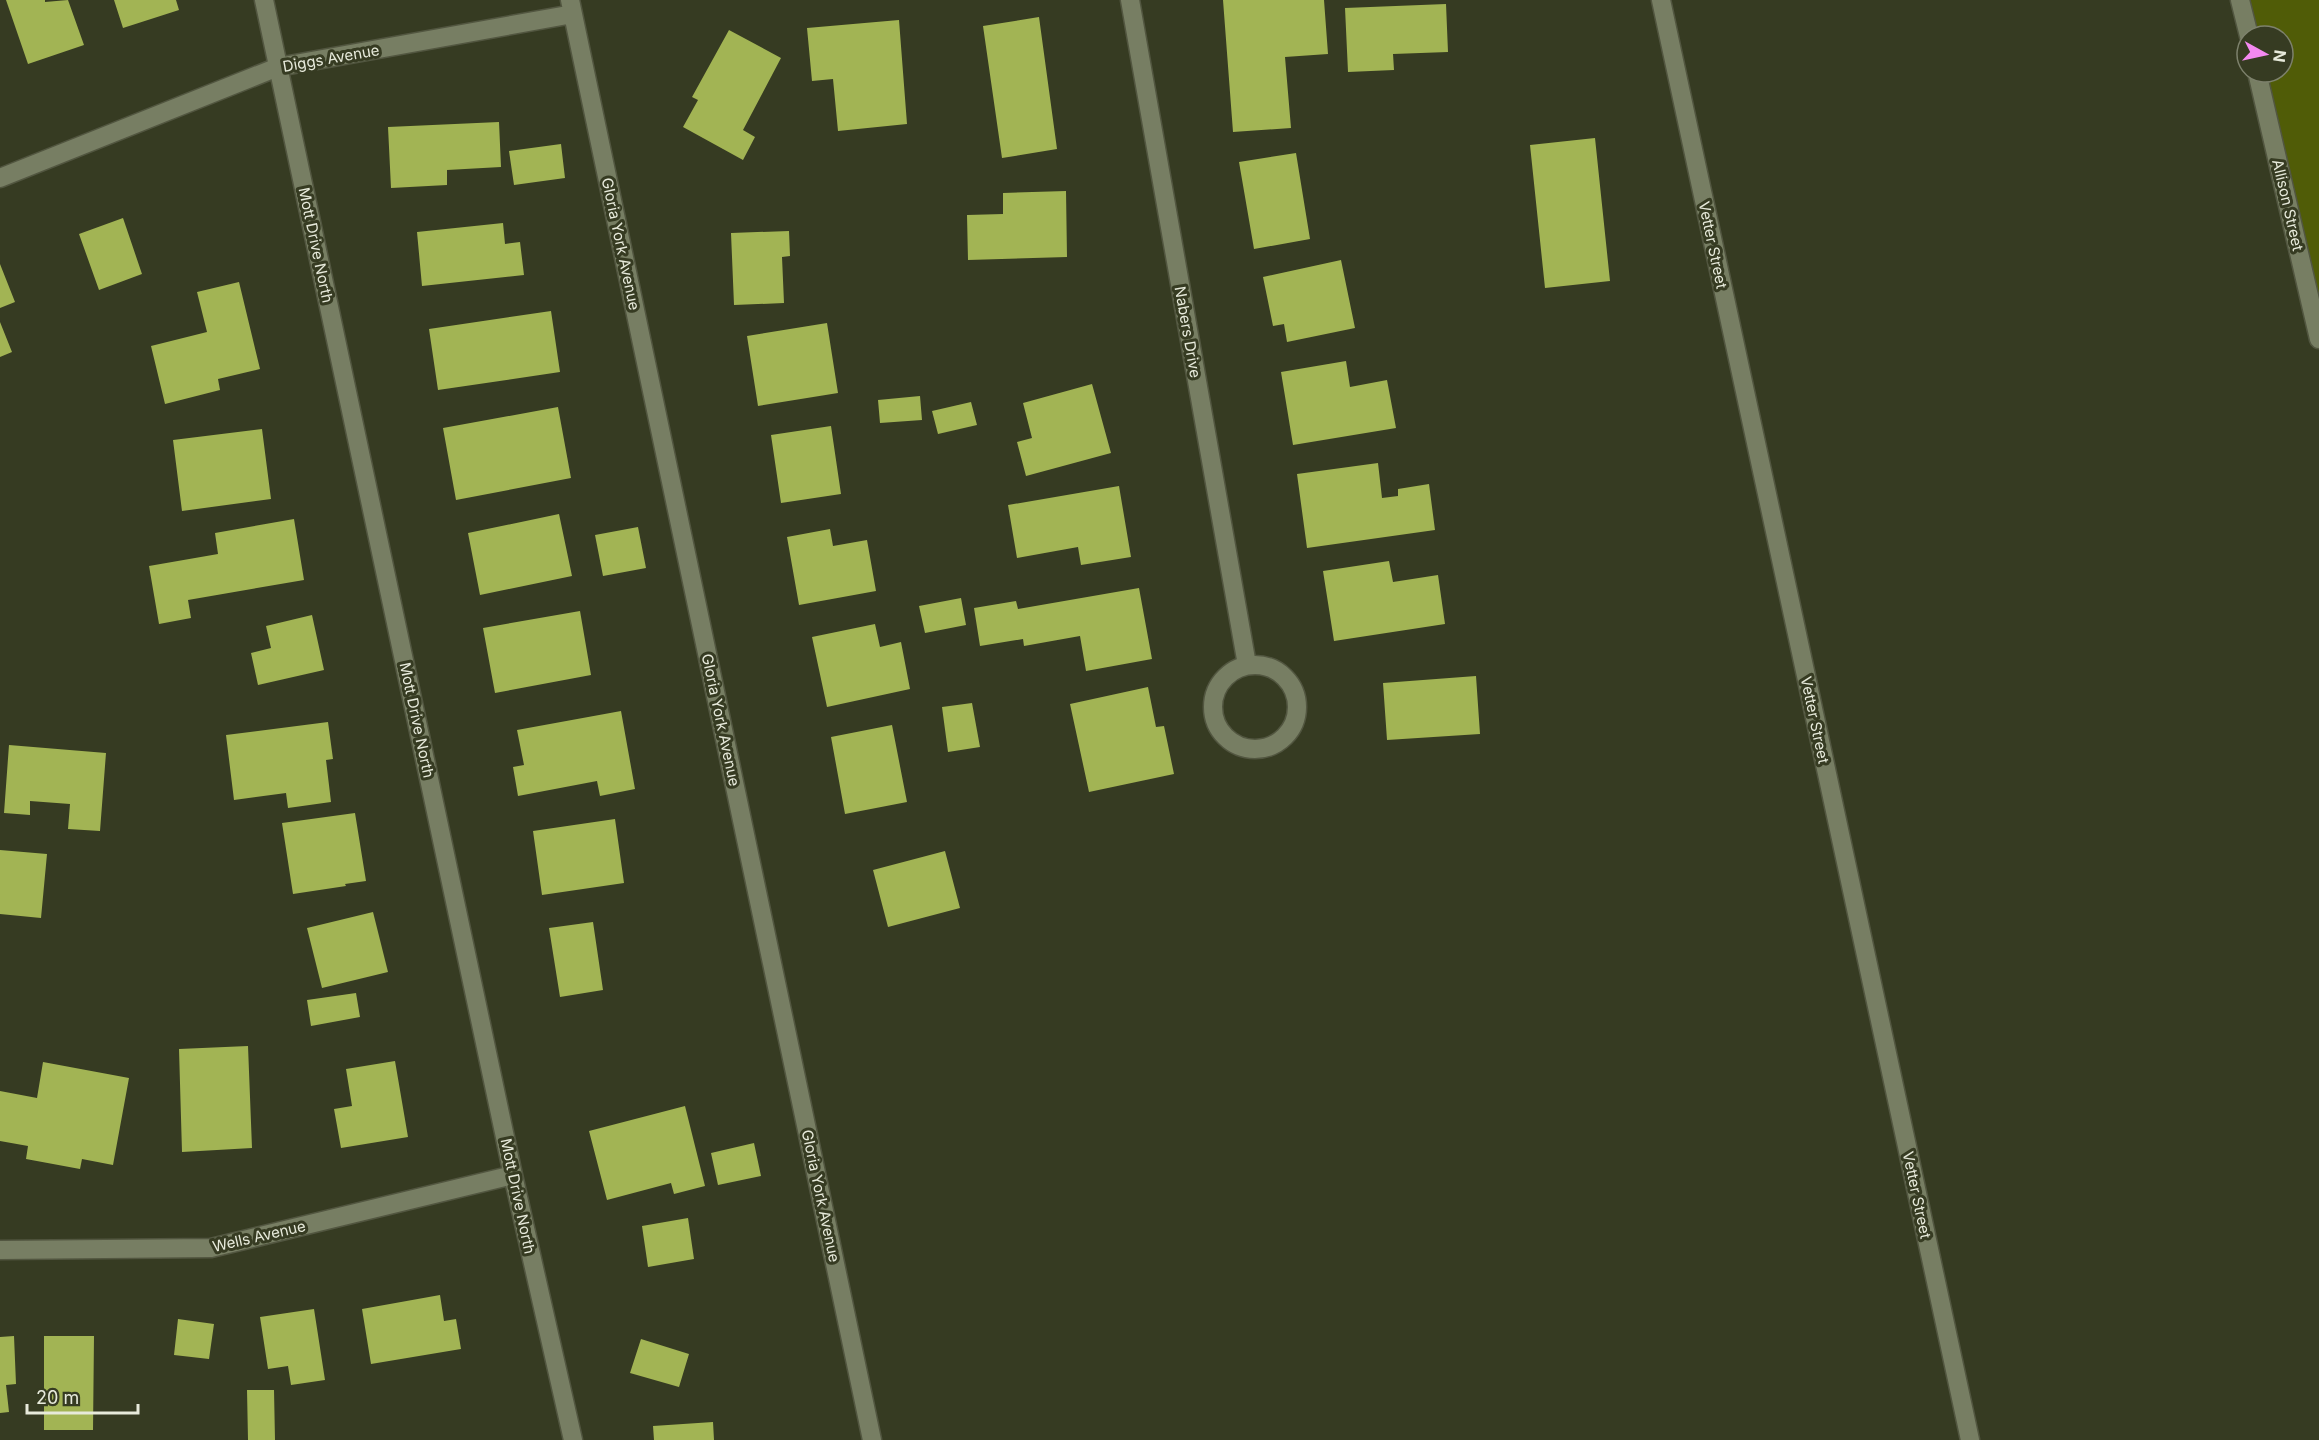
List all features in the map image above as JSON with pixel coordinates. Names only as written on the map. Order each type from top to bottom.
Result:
[{"type":"street","name":"Mott Drive North","points":[[264,0],[513,1175],[573,1440]]},
{"type":"street","name":"Nabers Drive","points":[[1130,0],[1247,665]]},
{"type":"street","name":"Vetter Street","points":[[1661,0],[1970,1440]]},
{"type":"street","points":[[2240,0],[2245,24]]},
{"type":"street","name":"Diggs Avenue","points":[[0,178],[278,67],[572,7]]},
{"type":"street","name":"Gloria York Avenue","points":[[572,7],[872,1440]]},
{"type":"street","name":"Allison Street","points":[[2260,84],[2319,339]]},
{"type":"street","points":[[1260,664],[1273,668],[1284,676],[1297,699],[1297,713],[1293,726],[1285,737],[1261,749],[1246,749],[1233,743],[1222,733],[1215,720],[1212,706],[1215,692],[1222,680],[1233,670],[1247,665],[1260,664]]},
{"type":"street","name":"Wells Avenue","points":[[0,1250],[211,1248],[513,1175]]},
{"type":"green space","points":[[2248,0],[2319,0],[2319,297],[2268,84],[2295,84],[2295,24],[2254,24]]},
{"type":"building","points":[[6,0],[45,0],[45,2],[68,0],[84,45],[28,64]]},
{"type":"building","points":[[114,0],[176,0],[179,10],[123,28]]},
{"type":"building","points":[[1223,0],[1324,0],[1328,54],[1285,57],[1291,128],[1233,132]]},
{"type":"building","points":[[1446,4],[1448,52],[1393,54],[1394,70],[1348,72],[1345,8]]},
{"type":"building","points":[[1039,17],[1057,149],[1002,158],[983,26]]},
{"type":"building","points":[[899,20],[907,124],[838,131],[833,79],[812,81],[807,28]]},
{"type":"building","points":[[729,30],[781,58],[743,130],[755,137],[743,160],[683,127],[698,100],[692,97]]},
{"type":"building","points":[[499,122],[501,167],[447,170],[447,185],[391,188],[388,127]]},
{"type":"building","points":[[1595,138],[1610,281],[1545,288],[1530,145]]},
{"type":"building","points":[[561,144],[565,178],[514,185],[509,151]]},
{"type":"building","points":[[1296,153],[1310,239],[1254,249],[1239,162]]},
{"type":"building","points":[[1066,191],[1067,257],[968,260],[967,215],[1003,214],[1003,193]]},
{"type":"building","points":[[123,218],[142,274],[99,290],[79,234]]},
{"type":"building","points":[[503,223],[505,244],[520,242],[524,275],[422,286],[417,232]]},
{"type":"building","points":[[789,231],[790,256],[782,257],[784,303],[734,305],[731,233]]},
{"type":"building","points":[[1341,260],[1355,328],[1287,342],[1284,324],[1273,326],[1263,277]]},
{"type":"building","points":[[0,264],[15,302],[0,308]]},
{"type":"building","points":[[239,282],[260,369],[218,379],[220,390],[165,404],[151,346],[207,332],[197,292]]},
{"type":"building","points":[[551,311],[560,372],[438,390],[429,329]]},
{"type":"building","points":[[0,322],[12,352],[0,357]]},
{"type":"building","points":[[827,323],[838,393],[758,406],[747,336]]},
{"type":"building","points":[[1346,361],[1350,387],[1387,380],[1396,428],[1293,445],[1281,372]]},
{"type":"building","points":[[1092,384],[1111,453],[1026,476],[1017,442],[1032,438],[1023,403]]},
{"type":"building","points":[[920,396],[922,420],[880,423],[878,400]]},
{"type":"building","points":[[971,402],[977,425],[938,434],[932,411]]},
{"type":"building","points":[[558,407],[571,478],[456,500],[443,428]]},
{"type":"building","points":[[831,426],[841,494],[781,503],[771,435]]},
{"type":"building","points":[[262,429],[271,499],[182,511],[173,440]]},
{"type":"building","points":[[1378,463],[1382,498],[1398,496],[1398,489],[1429,484],[1435,530],[1307,548],[1297,474]]},
{"type":"building","points":[[1119,486],[1131,557],[1081,565],[1078,547],[1017,558],[1008,505]]},
{"type":"building","points":[[559,514],[572,576],[480,595],[468,533]]},
{"type":"building","points":[[294,519],[304,580],[188,600],[191,618],[159,624],[149,566],[218,554],[215,533]]},
{"type":"building","points":[[638,527],[646,568],[603,576],[595,535]]},
{"type":"building","points":[[830,529],[833,546],[867,540],[876,591],[799,605],[787,537]]},
{"type":"building","points":[[1389,561],[1393,582],[1438,575],[1445,624],[1334,641],[1323,571]]},
{"type":"building","points":[[1139,588],[1152,659],[1086,671],[1080,636],[1024,646],[1023,639],[980,646],[974,608],[1016,601],[1018,609]]},
{"type":"building","points":[[961,598],[966,625],[925,633],[919,606]]},
{"type":"building","points":[[580,611],[591,675],[495,693],[483,628]]},
{"type":"building","points":[[312,615],[324,670],[258,685],[251,653],[271,648],[266,626]]},
{"type":"building","points":[[875,624],[880,647],[901,642],[910,689],[827,707],[812,637]]},
{"type":"building","points":[[1476,676],[1480,734],[1387,740],[1383,683]]},
{"type":"building","points":[[1148,687],[1156,727],[1164,726],[1174,774],[1089,792],[1070,704]]},
{"type":"building","points":[[972,703],[980,747],[948,752],[942,707]]},
{"type":"building","points":[[621,711],[635,789],[600,796],[597,781],[518,796],[513,767],[524,765],[517,730]]},
{"type":"building","points":[[328,722],[333,759],[326,760],[331,802],[288,808],[286,793],[234,800],[226,735]]},
{"type":"building","points":[[892,725],[907,802],[845,814],[831,737]]},
{"type":"building","points":[[9,745],[106,753],[100,831],[68,829],[70,804],[30,801],[30,815],[4,813]]},
{"type":"building","points":[[355,813],[366,881],[293,894],[282,823]]},
{"type":"building","points":[[615,819],[624,883],[542,895],[533,831]]},
{"type":"building","points":[[0,850],[47,854],[41,918],[0,914]]},
{"type":"building","points":[[945,851],[960,908],[888,927],[873,870]]},
{"type":"building","points":[[373,912],[388,972],[322,988],[307,928]]},
{"type":"building","points":[[593,922],[603,990],[560,997],[549,928]]},
{"type":"building","points":[[356,993],[360,1017],[311,1026],[307,1000]]},
{"type":"building","points":[[248,1046],[252,1148],[182,1152],[179,1049]]},
{"type":"building","points":[[395,1061],[408,1137],[341,1148],[334,1109],[352,1106],[346,1069]]},
{"type":"building","points":[[43,1062],[129,1078],[113,1165],[82,1159],[80,1169],[26,1159],[28,1146],[0,1141],[0,1091],[37,1098]]},
{"type":"building","points":[[685,1106],[705,1186],[674,1194],[671,1183],[607,1200],[589,1131]]},
{"type":"building","points":[[754,1143],[761,1176],[718,1185],[711,1153]]},
{"type":"building","points":[[688,1218],[694,1259],[648,1267],[642,1226]]},
{"type":"building","points":[[440,1295],[444,1321],[456,1319],[461,1349],[371,1364],[362,1309]]},
{"type":"building","points":[[314,1309],[325,1380],[291,1385],[288,1366],[268,1369],[260,1317]]},
{"type":"building","points":[[178,1319],[214,1324],[209,1359],[174,1355]]},
{"type":"building","points":[[14,1336],[16,1384],[6,1385],[9,1412],[0,1413],[0,1337]]},
{"type":"building","points":[[44,1336],[94,1336],[93,1430],[44,1430]]},
{"type":"building","points":[[641,1339],[689,1354],[679,1387],[630,1373]]},
{"type":"building","points":[[247,1390],[274,1390],[275,1440],[248,1440]]},
{"type":"building","points":[[713,1422],[714,1440],[654,1440],[653,1426]]}]
